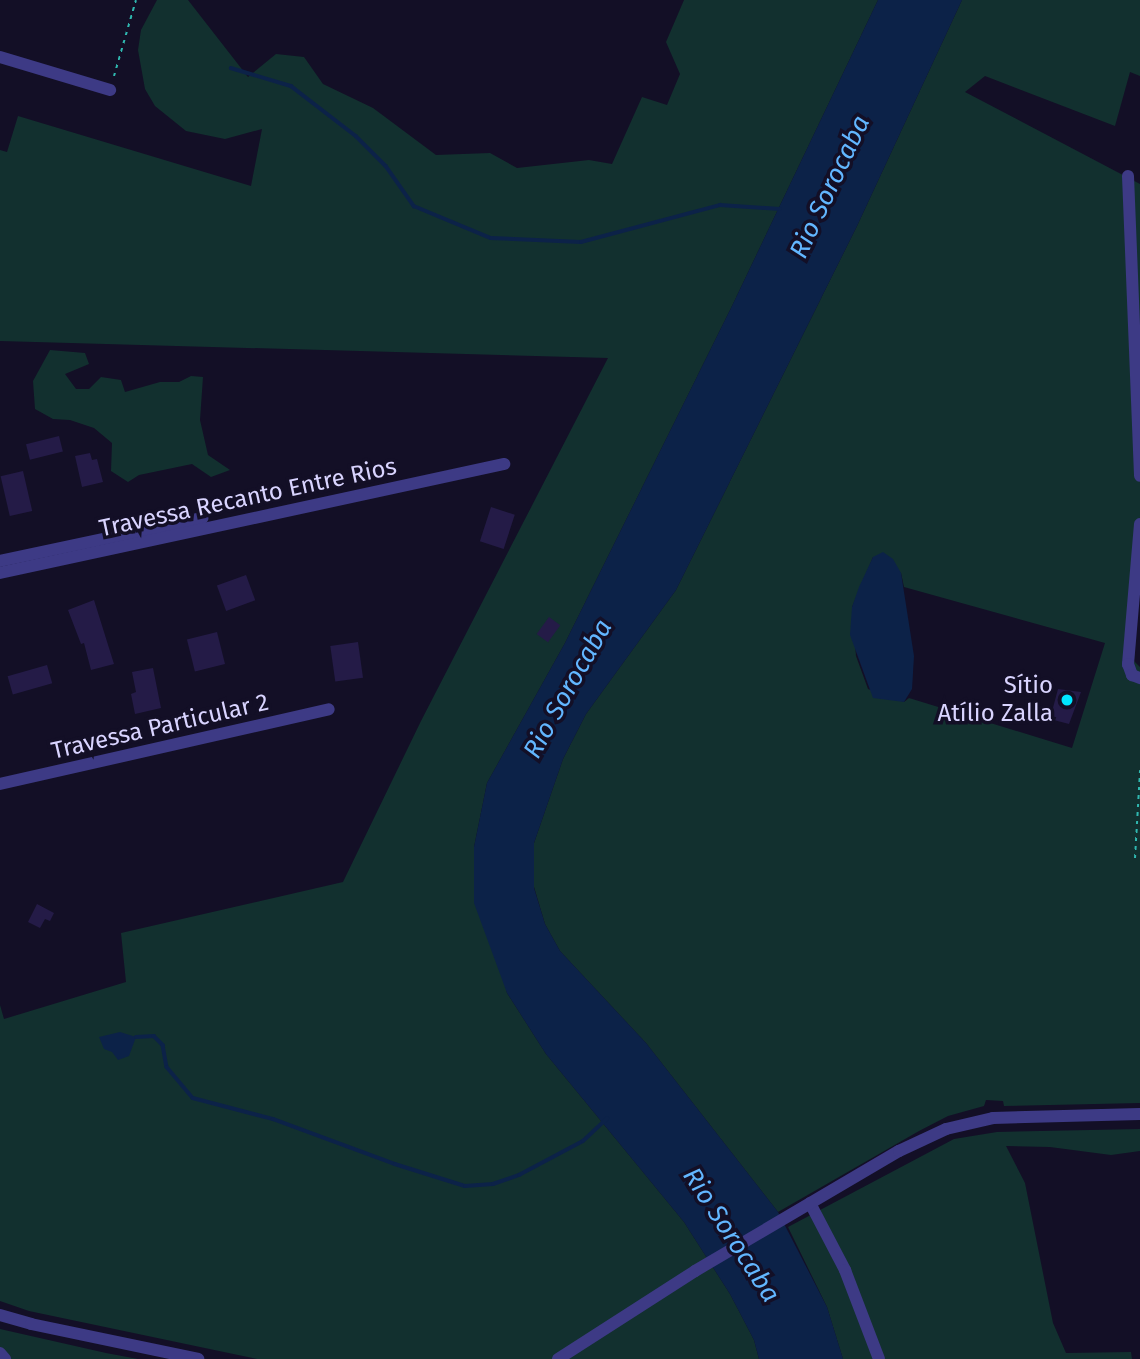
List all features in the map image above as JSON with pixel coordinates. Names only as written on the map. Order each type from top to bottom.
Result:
[{"type":"street","points":[[0,57],[110,90]]},
{"type":"street","points":[[1128,176],[1140,476]]},
{"type":"street","name":"Travessa Recanto Entre Rios","points":[[0,573],[505,464]]},
{"type":"street","points":[[0,561],[202,518]]},
{"type":"street","points":[[1140,524],[1128,664],[1132,675],[1140,678]]},
{"type":"street","name":"Travessa Particular 2","points":[[0,784],[329,709]]},
{"type":"street","points":[[558,1359],[695,1271],[899,1152],[946,1129],[993,1118],[1140,1114]]},
{"type":"street","points":[[810,1203],[845,1270],[879,1359]]},
{"type":"street","points":[[0,1315],[198,1359]]},
{"type":"street","points":[[0,1353],[5,1359]]},
{"type":"path","points":[[110,90],[136,0]]},
{"type":"path","points":[[1135,858],[1140,770]]},
{"type":"green space","points":[[157,0],[188,0],[248,77],[276,54],[304,57],[323,84],[373,108],[436,155],[490,153],[517,168],[589,160],[612,164],[642,97],[667,105],[680,74],[666,42],[684,0],[878,0],[732,306],[565,643],[487,783],[474,847],[507,993],[546,1054],[684,1222],[730,1294],[754,1340],[759,1359],[257,1359],[29,1311],[0,1301],[0,1005],[4,1019],[126,982],[121,933],[343,882],[421,721],[608,358],[0,341],[0,150],[7,152],[18,116],[251,186],[262,129],[225,139],[186,131],[155,106],[145,89],[138,50],[141,30]]},
{"type":"green space","points":[[962,0],[1140,0],[1140,76],[1130,72],[1115,126],[985,76],[965,92],[1140,184],[1140,579],[1134,661],[1140,667],[1140,1103],[1004,1106],[1003,1101],[986,1100],[984,1106],[948,1116],[919,1131],[778,1212],[646,1043],[560,951],[545,924],[534,887],[534,843],[563,759],[586,714],[676,590],[857,226]],"holes":[[[873,557],[901,573],[904,587],[1105,643],[1072,748],[909,698],[904,702],[868,689],[856,656],[852,607]]]},
{"type":"green space","points":[[50,350],[85,353],[89,364],[65,374],[76,389],[89,389],[101,377],[121,380],[125,392],[160,382],[179,382],[191,376],[203,377],[200,420],[208,455],[230,470],[211,477],[192,464],[139,475],[128,482],[111,471],[112,443],[94,428],[70,420],[53,419],[35,409],[33,381]]},
{"type":"green space","points":[[1140,1129],[1140,1151],[1111,1155],[1050,1147],[1006,1146],[1025,1183],[1053,1323],[1066,1353],[1131,1352],[1132,1359],[843,1359],[827,1307],[788,1227],[954,1139],[997,1132]]},
{"type":"green space","points":[[0,1329],[106,1353],[138,1359],[0,1359]]},
{"type":"water","name":"Rio Sorocaba","points":[[878,0],[962,0],[857,226],[676,590],[586,714],[563,759],[534,843],[534,888],[545,924],[560,951],[646,1043],[778,1212],[827,1307],[843,1359],[759,1359],[754,1340],[730,1294],[684,1222],[546,1054],[507,993],[474,903],[474,847],[487,783],[565,643],[732,306]]},
{"type":"water","points":[[883,552],[893,559],[901,573],[914,656],[912,689],[904,702],[873,698],[850,635],[852,607],[859,587],[873,557]]},
{"type":"water","points":[[120,1032],[136,1037],[129,1056],[118,1060],[112,1052],[104,1049],[99,1037]]},
{"type":"building","points":[[59,436],[63,452],[30,460],[26,444]]},
{"type":"building","points":[[90,453],[92,460],[97,459],[103,482],[82,487],[75,456]]},
{"type":"building","points":[[23,471],[32,511],[10,516],[1,476]]},
{"type":"building","points":[[491,507],[515,515],[504,549],[480,541]]},
{"type":"building","points":[[246,575],[255,600],[226,611],[217,586]]},
{"type":"building","points":[[94,600],[114,664],[91,670],[84,643],[81,644],[68,610]]},
{"type":"building","points":[[549,617],[560,625],[548,642],[537,634]]},
{"type":"building","points":[[217,632],[225,664],[195,672],[187,639]]},
{"type":"building","points":[[358,642],[363,678],[335,682],[330,646]]},
{"type":"building","points":[[47,665],[52,683],[13,695],[8,676]]},
{"type":"building","points":[[153,668],[161,708],[135,714],[131,694],[136,692],[132,672]]},
{"type":"building","name":"Sítio Atílio Zalla","points":[[1058,689],[1081,692],[1069,724],[1050,719]]},
{"type":"building","points":[[37,904],[54,913],[50,921],[45,919],[40,928],[28,922]]},
{"type":"waterway","points":[[231,68],[291,86],[356,136],[386,166],[414,206],[491,238],[581,242],[720,205],[780,209]]},
{"type":"waterway","points":[[136,1037],[154,1036],[163,1045],[167,1067],[193,1098],[273,1119],[395,1164],[465,1186],[493,1184],[519,1175],[583,1141],[607,1119]]},
{"type":"place","name":"Sítio Atílio Zalla","points":[[1067,700]]}]
